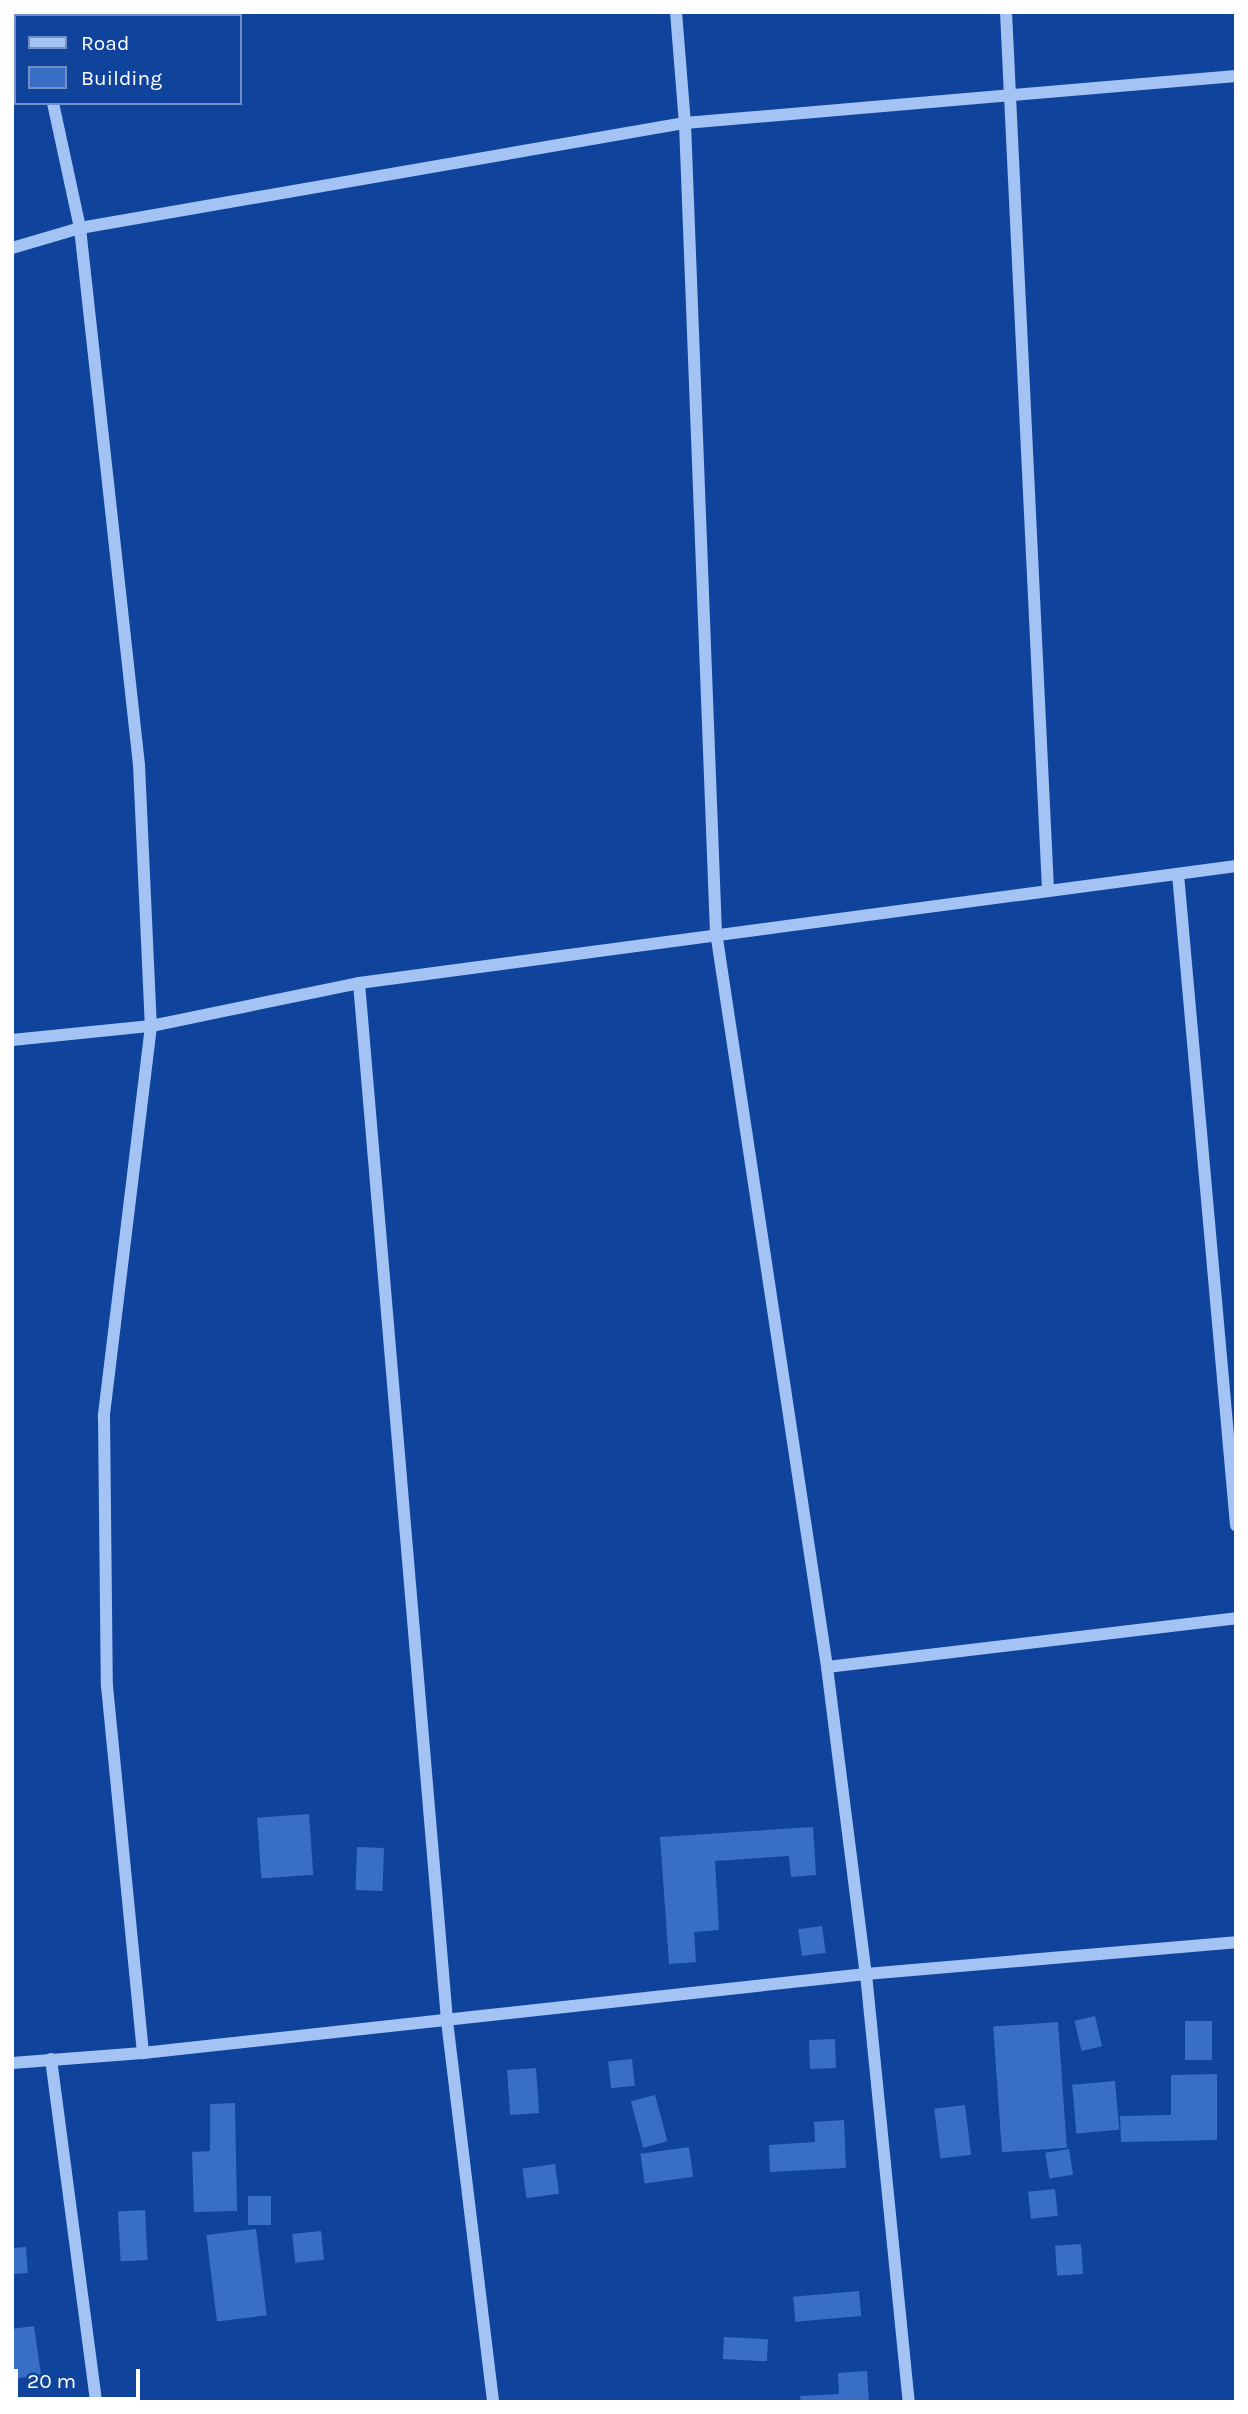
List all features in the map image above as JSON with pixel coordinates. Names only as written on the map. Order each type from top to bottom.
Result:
[{"type":"street","points":[[676,12],[685,123],[716,932],[827,1667],[866,1974],[909,2402]]},
{"type":"street","points":[[1006,12],[1048,890]]},
{"type":"street","points":[[12,248],[80,229],[685,123],[1012,98],[1236,76]]},
{"type":"street","points":[[52,105],[80,229],[139,765],[150,1026],[104,1416],[107,1686],[143,2053]]},
{"type":"street","points":[[12,1040],[150,1026],[359,983],[716,932],[1236,866]]},
{"type":"street","points":[[1178,874],[1236,1525]]},
{"type":"street","points":[[359,983],[447,2021],[494,2402]]},
{"type":"street","points":[[827,1667],[1236,1618]]},
{"type":"street","points":[[12,2063],[143,2053],[866,1974],[1236,1942]]},
{"type":"street","points":[[51,2059],[96,2402]]},
{"type":"building","points":[[309,1814],[313,1875],[261,1878],[257,1818]]},
{"type":"building","points":[[813,1827],[816,1875],[791,1877],[789,1856],[715,1861],[719,1930],[694,1932],[696,1962],[669,1964],[660,1837]]},
{"type":"building","points":[[357,1847],[384,1848],[382,1891],[355,1890]]},
{"type":"building","points":[[822,1926],[826,1953],[802,1956],[798,1929]]},
{"type":"building","points":[[1095,2016],[1102,2046],[1082,2051],[1075,2021]]},
{"type":"building","points":[[1185,2021],[1212,2021],[1212,2060],[1185,2060]]},
{"type":"building","points":[[1058,2022],[1067,2148],[1002,2152],[993,2027]]},
{"type":"building","points":[[835,2039],[836,2068],[810,2069],[809,2040]]},
{"type":"building","points":[[632,2059],[635,2086],[611,2088],[608,2062]]},
{"type":"building","points":[[536,2068],[539,2113],[510,2115],[507,2070]]},
{"type":"building","points":[[1217,2074],[1217,2140],[1121,2142],[1120,2116],[1171,2115],[1171,2075]]},
{"type":"building","points":[[1115,2081],[1119,2130],[1076,2134],[1072,2085]]},
{"type":"building","points":[[655,2095],[667,2141],[643,2148],[631,2101]]},
{"type":"building","points":[[235,2103],[237,2211],[194,2212],[192,2152],[210,2151],[210,2104]]},
{"type":"building","points":[[965,2105],[971,2155],[940,2158],[934,2109]]},
{"type":"building","points":[[844,2120],[846,2168],[770,2172],[769,2145],[815,2142],[814,2122]]},
{"type":"building","points":[[689,2147],[693,2177],[645,2184],[640,2154]]},
{"type":"building","points":[[1069,2149],[1073,2175],[1049,2178],[1045,2153]]},
{"type":"building","points":[[555,2164],[559,2194],[526,2198],[522,2169]]},
{"type":"building","points":[[1055,2189],[1058,2216],[1031,2219],[1028,2192]]},
{"type":"building","points":[[248,2196],[271,2196],[271,2225],[248,2225]]},
{"type":"building","points":[[145,2210],[148,2260],[121,2261],[118,2211]]},
{"type":"building","points":[[256,2229],[267,2315],[217,2321],[206,2235]]},
{"type":"building","points":[[321,2231],[324,2260],[295,2263],[292,2234]]},
{"type":"building","points":[[1081,2244],[1083,2274],[1057,2276],[1055,2246]]},
{"type":"building","points":[[26,2247],[28,2273],[14,2274],[12,2248]]},
{"type":"building","points":[[859,2291],[861,2316],[795,2322],[793,2297]]},
{"type":"building","points":[[34,2326],[41,2375],[12,2379],[12,2329]]},
{"type":"building","points":[[724,2337],[768,2339],[767,2361],[723,2359]]},
{"type":"building","points":[[867,2371],[869,2402],[801,2402],[800,2396],[839,2394],[838,2373]]}]
